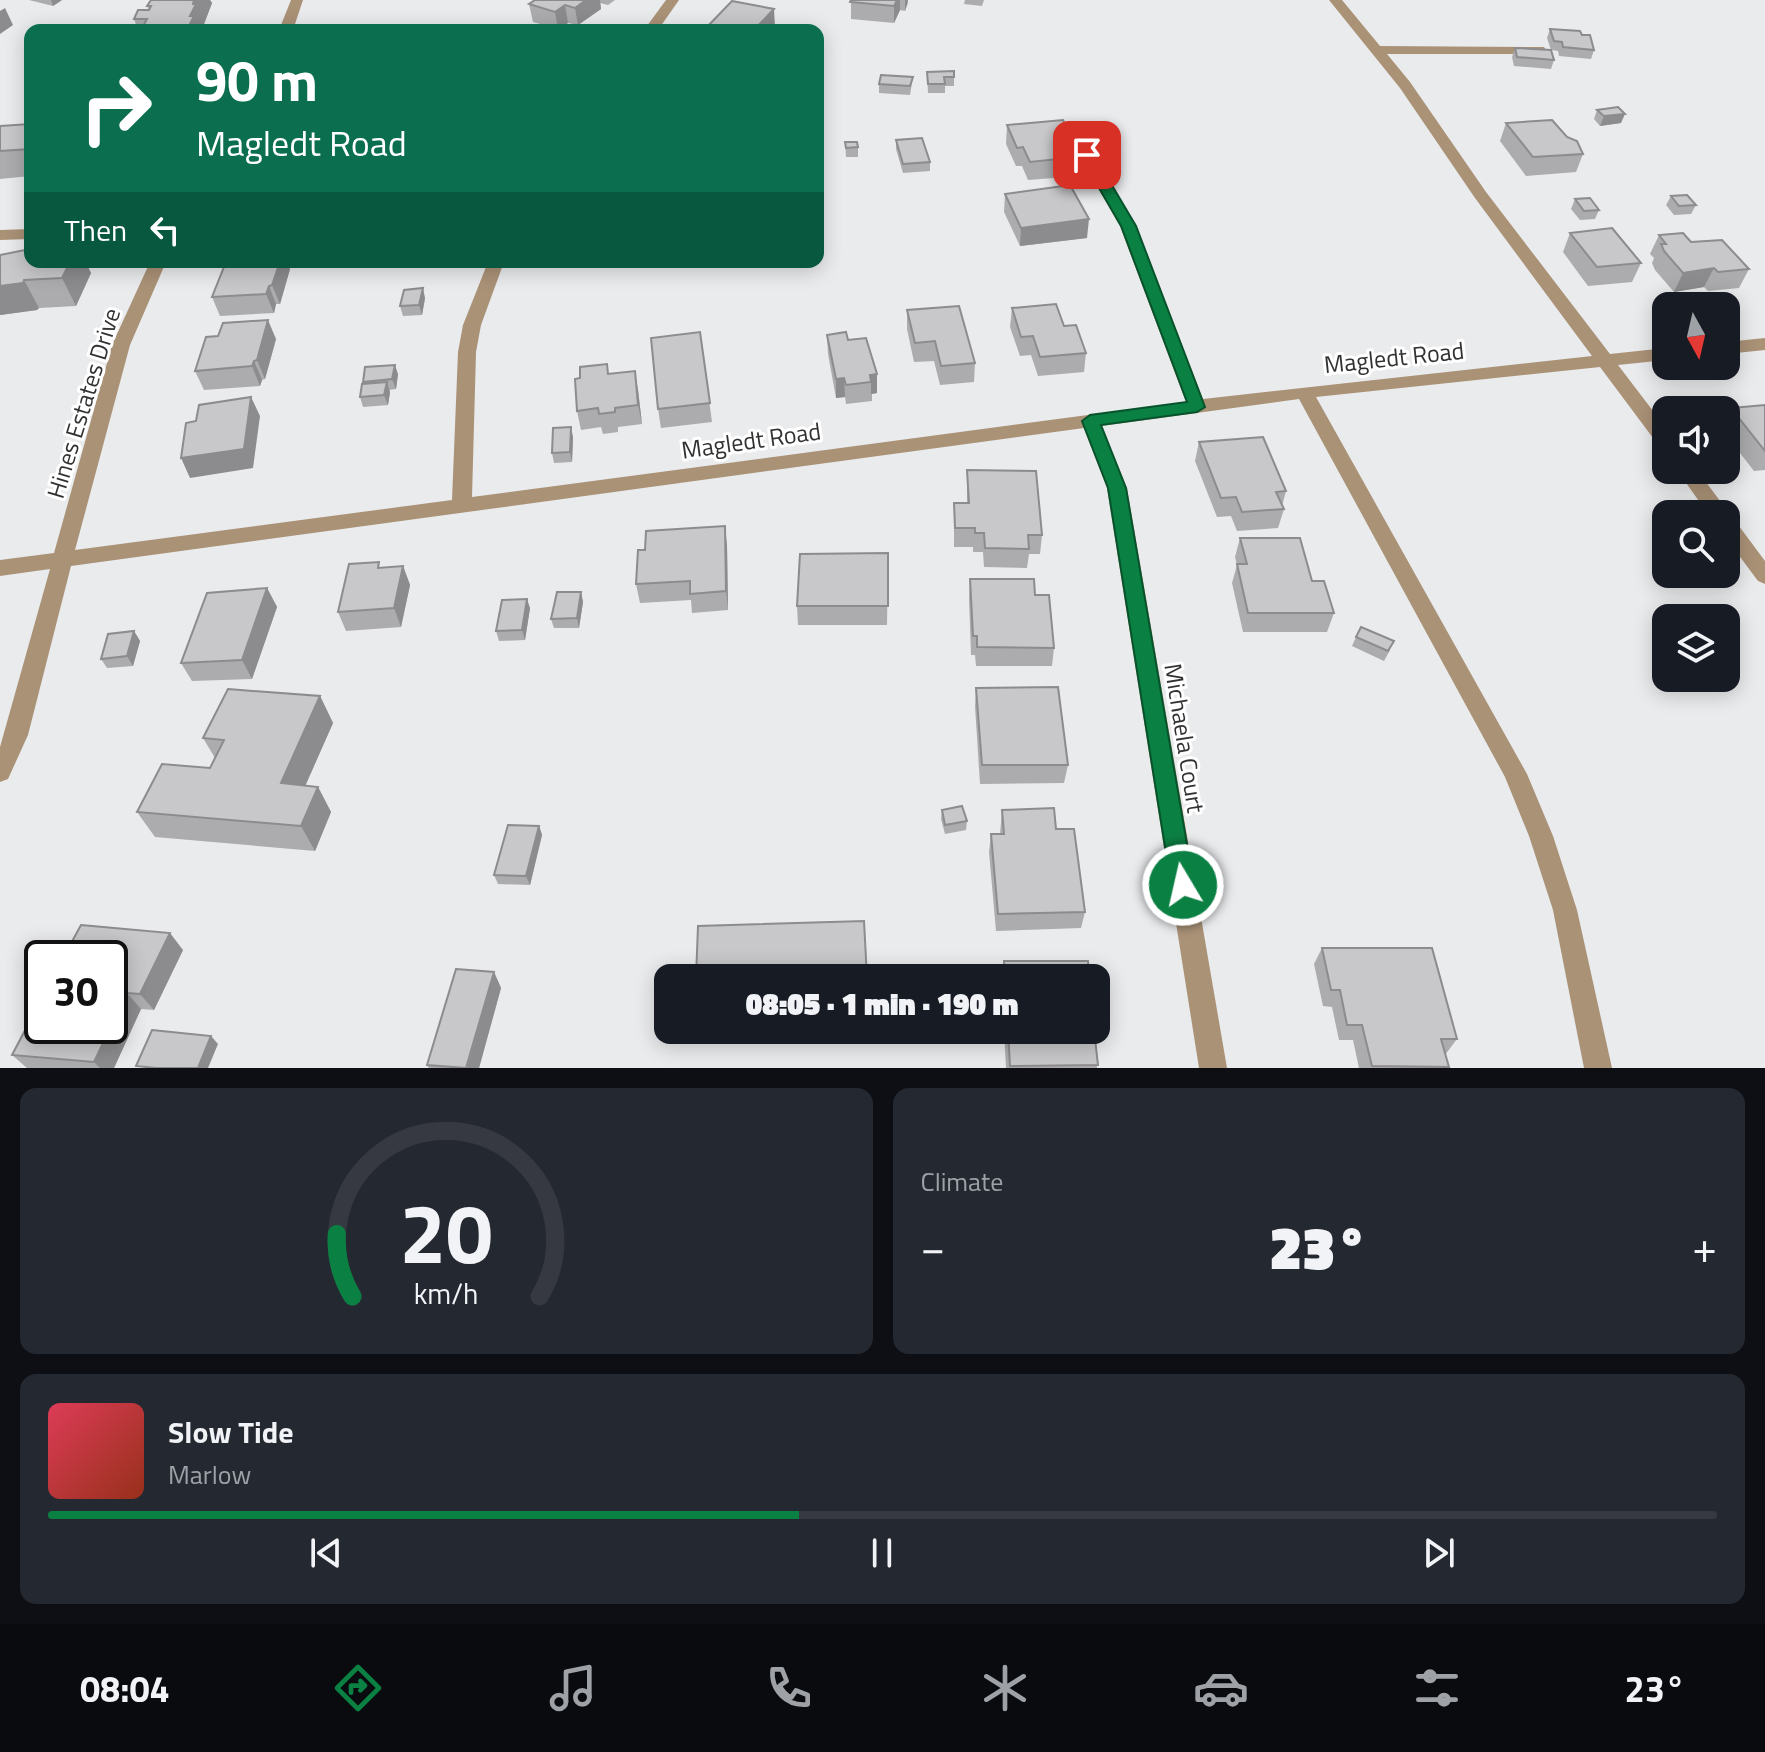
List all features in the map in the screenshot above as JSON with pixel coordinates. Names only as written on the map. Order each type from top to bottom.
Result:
[{"type":"street","points":[[288,24],[297,0]]},
{"type":"street","points":[[655,24],[673,0]]},
{"type":"street","points":[[1335,0],[1405,85],[1480,195],[1652,422]]},
{"type":"street","points":[[1377,50],[1539,50]]},
{"type":"street","points":[[1087,155],[1128,226],[1197,407]]},
{"type":"street","points":[[0,235],[24,234]]},
{"type":"street","name":"Hines Estates Drive","points":[[63,560],[121,345],[155,268]]},
{"type":"street","points":[[462,504],[467,352],[472,325],[494,268]]},
{"type":"street","points":[[1740,347],[1765,344]]},
{"type":"street","name":"Magledt Road","points":[[0,568],[1304,392],[1652,355]]},
{"type":"street","points":[[1304,392],[1515,774],[1541,836],[1565,910],[1598,1068]]},
{"type":"street","name":"Michaela Court","points":[[1090,421],[1117,488],[1213,1068]]},
{"type":"street","points":[[1740,542],[1765,576]]},
{"type":"street","points":[[0,772],[17,735],[63,560]]},
{"type":"building","points":[[151,0],[194,0],[193,4],[196,4],[190,24],[144,24],[147,19],[134,19],[138,10],[149,10],[151,6],[147,6]]},
{"type":"building","points":[[535,0],[586,0],[575,8],[565,5],[555,12],[529,4]]},
{"type":"building","points":[[851,0],[897,0],[894,6]]},
{"type":"building","points":[[732,1],[774,9],[760,24],[710,24]]},
{"type":"building","points":[[1550,29],[1580,31],[1582,35],[1590,35],[1594,50],[1563,47],[1562,42],[1554,41]]},
{"type":"building","points":[[1515,48],[1551,50],[1554,60],[1517,57]]},
{"type":"building","points":[[954,71],[954,77],[944,77],[945,84],[928,84],[927,72]]},
{"type":"building","points":[[881,75],[913,77],[910,86],[879,84]]},
{"type":"building","points":[[1618,107],[1625,114],[1604,116],[1597,110]]},
{"type":"building","points":[[1063,120],[1073,142],[1060,143],[1068,158],[1030,162],[1023,147],[1017,148],[1007,125]]},
{"type":"building","points":[[1552,120],[1567,137],[1577,141],[1583,154],[1533,157],[1506,123]]},
{"type":"building","points":[[24,124],[24,149],[0,151],[0,126]]},
{"type":"building","points":[[922,138],[930,162],[903,164],[896,140]]},
{"type":"building","points":[[845,142],[857,142],[858,147],[846,148]]},
{"type":"building","points":[[1070,185],[1089,219],[1021,228],[1005,194]]},
{"type":"building","points":[[1687,195],[1696,205],[1679,206],[1671,196]]},
{"type":"building","points":[[1590,198],[1599,210],[1584,211],[1575,199]]},
{"type":"building","points":[[1612,228],[1641,263],[1597,267],[1570,233]]},
{"type":"building","points":[[1683,233],[1691,242],[1722,240],[1749,269],[1718,272],[1714,268],[1683,273],[1664,251],[1661,244],[1666,244],[1659,235]]},
{"type":"building","points":[[24,250],[24,268],[67,268],[62,278],[24,280],[23,283],[0,286],[0,255]]},
{"type":"building","points":[[224,268],[278,268],[266,294],[212,297]]},
{"type":"building","points":[[423,288],[419,305],[400,306],[404,290]]},
{"type":"building","points":[[1056,304],[1064,326],[1076,325],[1086,353],[1040,357],[1033,336],[1021,337],[1012,308]]},
{"type":"building","points":[[959,306],[975,363],[941,366],[935,341],[915,343],[907,310]]},
{"type":"building","points":[[268,320],[257,360],[252,366],[195,371],[206,337],[218,336],[223,323]]},
{"type":"building","points":[[700,332],[710,403],[658,409],[651,338]]},
{"type":"building","points":[[846,332],[848,340],[866,338],[877,374],[870,375],[871,382],[846,385],[844,378],[836,379],[827,335]]},
{"type":"building","points":[[607,364],[608,374],[635,371],[638,405],[599,414],[598,408],[577,411],[575,379],[580,378],[580,367]]},
{"type":"building","points":[[395,365],[392,379],[363,382],[365,367]]},
{"type":"building","points":[[387,382],[384,395],[360,397],[362,384]]},
{"type":"building","points":[[251,397],[244,449],[181,458],[186,423],[196,421],[199,405]]},
{"type":"building","points":[[1765,405],[1765,451],[1740,419],[1740,407]]},
{"type":"building","points":[[571,427],[570,452],[552,453],[553,428]]},
{"type":"building","points":[[1263,437],[1286,491],[1276,492],[1284,509],[1242,512],[1236,497],[1221,498],[1199,442]]},
{"type":"building","points":[[967,470],[1036,471],[1042,535],[1028,535],[1029,549],[985,548],[984,533],[975,533],[975,528],[955,528],[954,503],[969,503]]},
{"type":"building","points":[[725,526],[726,591],[690,594],[690,581],[636,584],[638,550],[645,550],[646,531]]},
{"type":"building","points":[[1240,538],[1300,538],[1312,581],[1324,581],[1334,613],[1248,613],[1237,564],[1247,564]]},
{"type":"building","points":[[888,553],[888,606],[797,606],[800,554]]},
{"type":"building","points":[[379,562],[378,568],[403,566],[394,608],[338,612],[349,564]]},
{"type":"building","points":[[970,579],[1034,579],[1035,595],[1049,595],[1054,648],[977,647],[977,636],[973,636]]},
{"type":"building","points":[[267,588],[242,660],[181,663],[207,593]]},
{"type":"building","points":[[557,592],[581,592],[577,618],[551,619]]},
{"type":"building","points":[[527,599],[522,630],[496,631],[502,600]]},
{"type":"building","points":[[1361,627],[1394,641],[1388,651],[1356,637]]},
{"type":"building","points":[[134,631],[127,656],[101,659],[108,634]]},
{"type":"building","points":[[1058,687],[1068,765],[982,765],[976,688]]},
{"type":"building","points":[[228,689],[320,696],[281,783],[318,787],[301,826],[137,812],[162,764],[210,768],[224,740],[203,738]]},
{"type":"building","points":[[962,806],[967,821],[945,825],[942,810]]},
{"type":"building","points":[[1054,808],[1056,829],[1074,829],[1085,912],[998,914],[991,834],[1004,834],[1002,810]]},
{"type":"building","points":[[508,825],[539,826],[526,876],[494,875]]},
{"type":"building","points":[[864,921],[866,964],[697,964],[698,926]]},
{"type":"building","points":[[81,925],[170,933],[140,994],[128,993],[128,940],[73,940]]},
{"type":"building","points":[[1322,948],[1432,948],[1457,1039],[1441,1039],[1449,1067],[1372,1066],[1362,1025],[1347,1025],[1340,990],[1331,990]]},
{"type":"building","points":[[1004,961],[1088,961],[1088,964],[1004,964]]},
{"type":"building","points":[[456,969],[494,972],[466,1068],[427,1065]]},
{"type":"building","points":[[152,1030],[211,1036],[198,1068],[136,1066]]},
{"type":"building","points":[[24,1032],[24,1044],[103,1044],[94,1062],[12,1055]]},
{"type":"building","points":[[1009,1044],[1096,1044],[1098,1065],[1010,1066]]},
{"type":"route","points":[[1087,155],[1128,226],[1197,407],[1090,421],[1117,488],[1183,885]]}]
